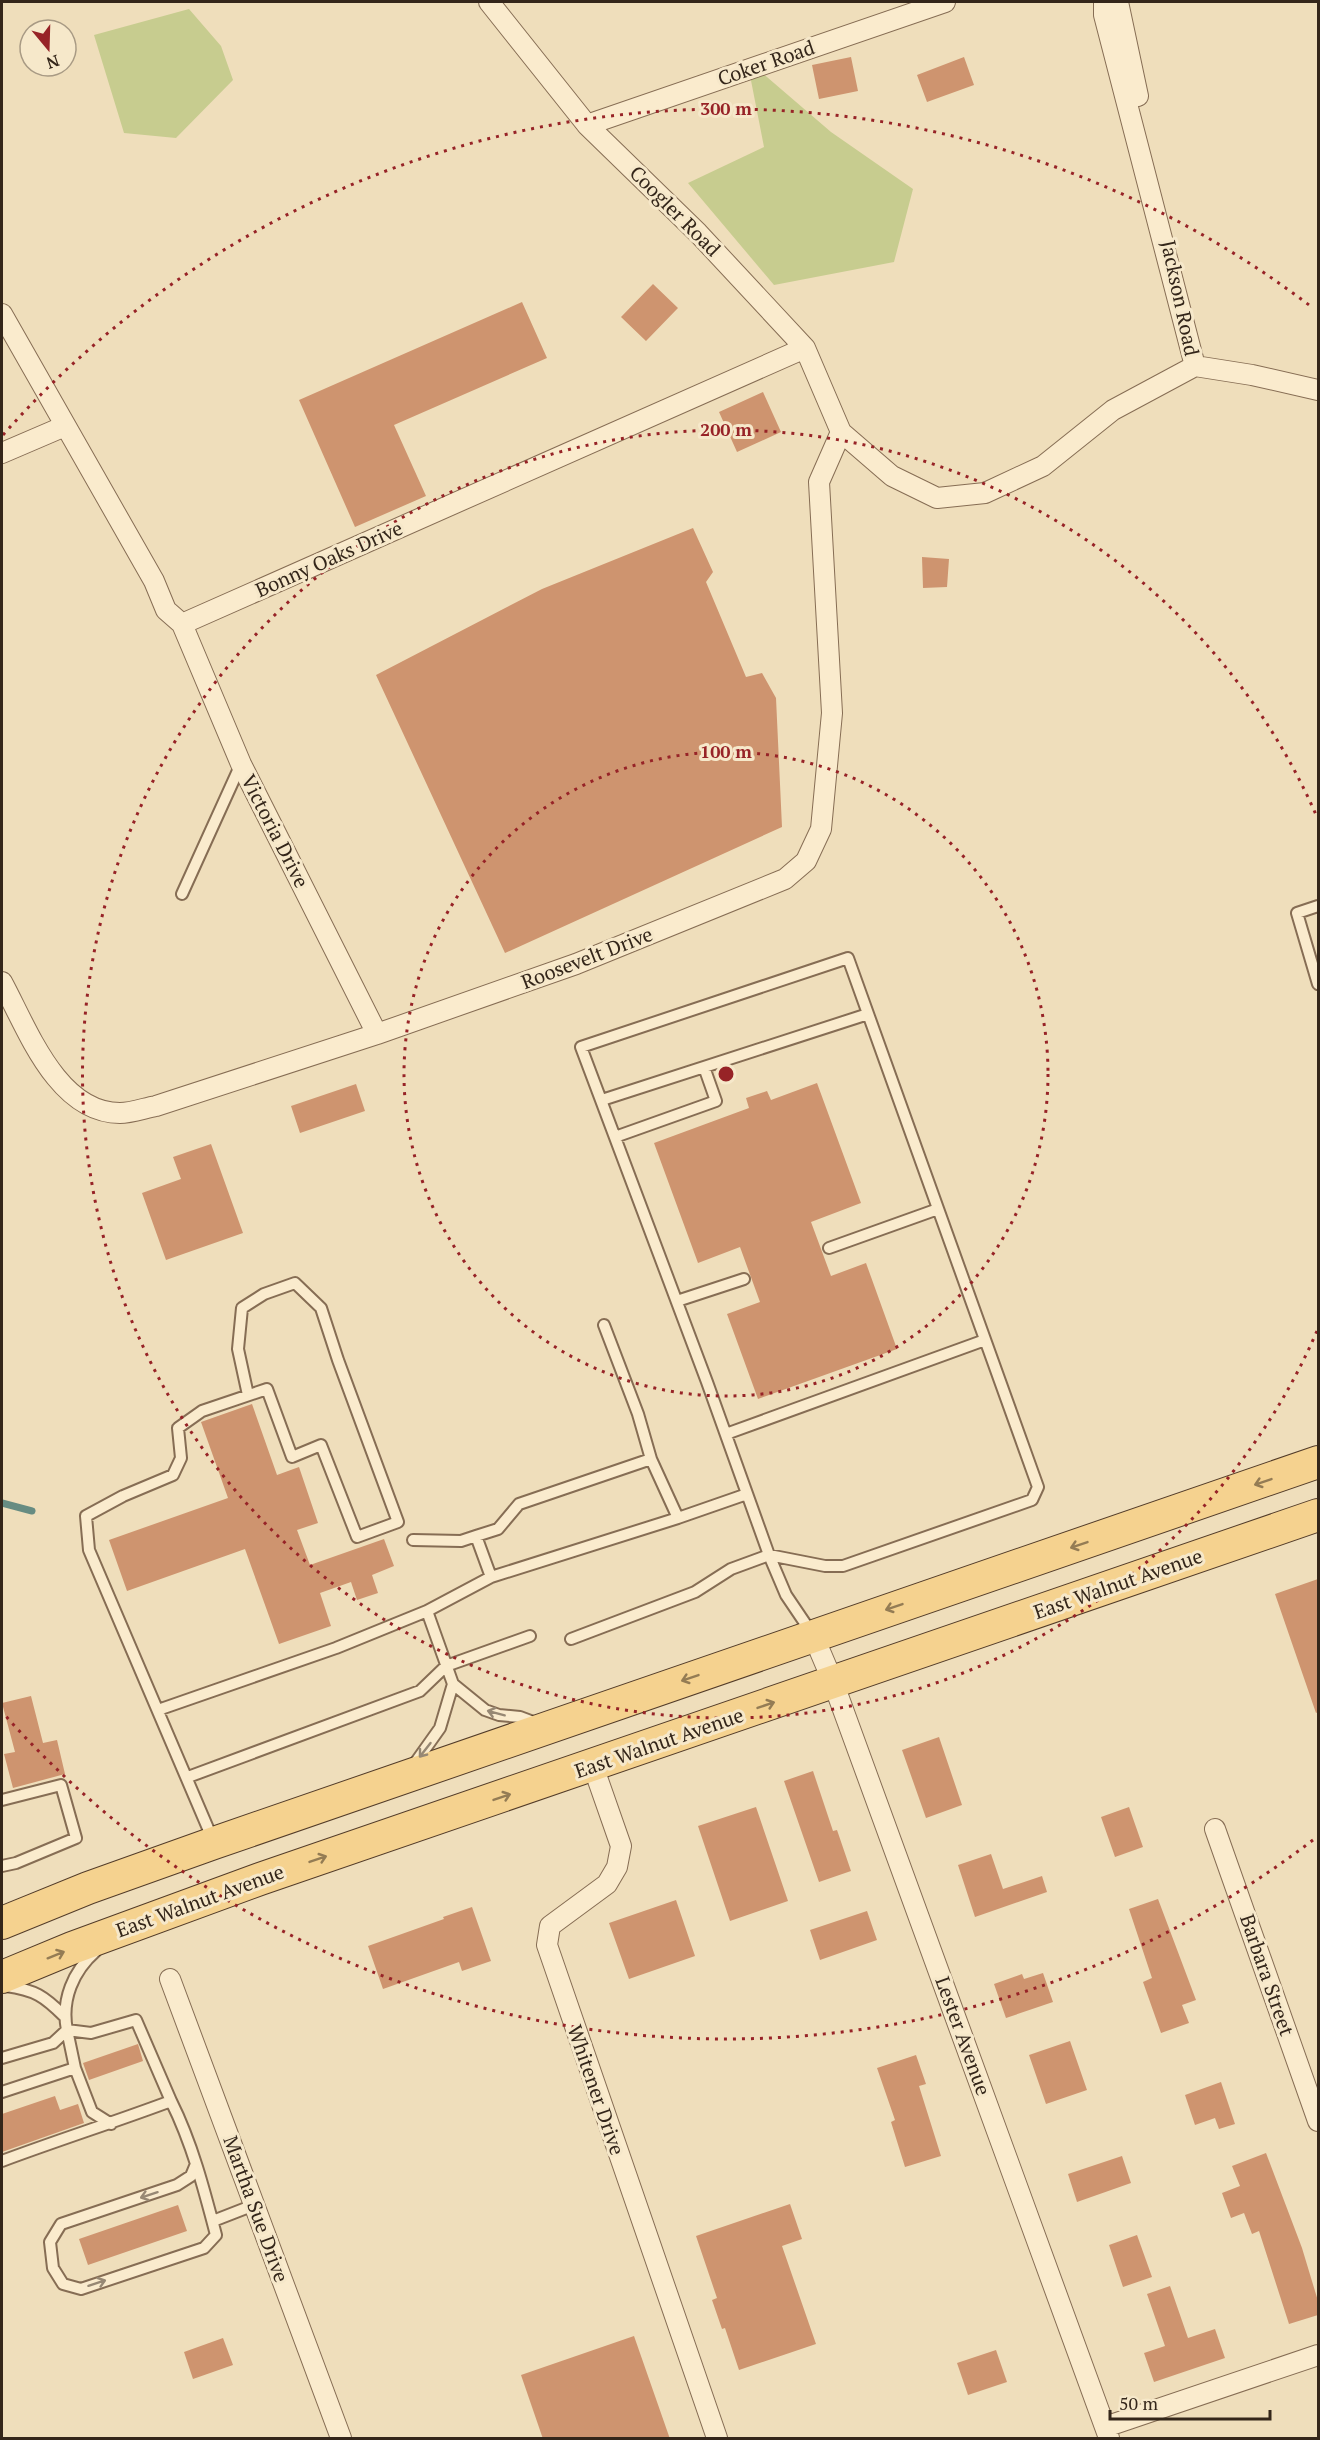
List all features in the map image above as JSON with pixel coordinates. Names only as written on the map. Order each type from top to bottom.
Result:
[{"type":"main road","points":[[2,1923],[88,1888],[407,1775],[1318,1462]]},
{"type":"main road","name":"East Walnut Avenue","points":[[2,1977],[120,1930],[260,1879],[1318,1515]]},
{"type":"street","name":"Coogler Road","points":[[489,2],[587,125],[698,232],[805,348],[841,432]]},
{"type":"street","name":"Coker Road","points":[[587,125],[945,2]]},
{"type":"street","name":"Jackson Road","points":[[1104,2],[1104,15],[1195,366]]},
{"type":"street","name":"Jackson Road","points":[[1119,2],[1195,366]]},
{"type":"street","points":[[2,314],[154,581],[166,610],[182,624]]},
{"type":"street","name":"Bonny Oaks Drive","points":[[182,624],[805,348]]},
{"type":"street","points":[[841,432],[892,476],[937,498],[985,493],[1043,466],[1113,410],[1195,366],[1252,375],[1318,390]]},
{"type":"street","points":[[2,453],[65,426]]},
{"type":"street","name":"Roosevelt Drive","points":[[2,982],[50,1070],[66,1090],[92,1108],[120,1113],[156,1106],[377,1034],[576,964],[785,879],[806,861],[821,829],[832,713],[819,482],[841,432]]},
{"type":"street","name":"Victoria Drive","points":[[182,624],[241,764],[377,1034]]},
{"type":"street","name":"Lester Avenue","points":[[813,1635],[833,1682],[1107,2433]]},
{"type":"street","name":"Whitener Drive","points":[[593,1766],[621,1846],[617,1866],[607,1884],[550,1926],[547,1945],[717,2439]]},
{"type":"street","name":"Barbara Street","points":[[1215,1829],[1318,2121]]},
{"type":"street","name":"Martha Sue Drive","points":[[170,1979],[341,2439]]},
{"type":"street","points":[[1107,2433],[1318,2355]]},
{"type":"lane","points":[[182,894],[241,764]]},
{"type":"lane","points":[[1318,906],[1297,914],[1318,984]]},
{"type":"lane","points":[[571,1639],[695,1592],[731,1569],[769,1555],[825,1566],[843,1566],[1032,1500],[1038,1487],[848,958],[581,1047],[677,1301],[769,1555],[786,1596],[813,1635]]},
{"type":"lane","points":[[602,1100],[868,1014]]},
{"type":"lane","points":[[615,1137],[716,1101],[704,1067]]},
{"type":"lane","points":[[829,1248],[938,1209]]},
{"type":"lane","points":[[677,1301],[744,1278]]},
{"type":"lane","points":[[214,1843],[188,1777],[88,1550],[86,1516],[123,1496],[173,1476],[181,1458],[178,1428],[202,1410],[267,1389],[292,1456],[321,1445],[357,1537],[398,1522],[321,1308],[295,1283],[264,1294],[242,1308],[238,1349],[248,1395]]},
{"type":"lane","points":[[604,1325],[638,1414],[651,1459],[678,1518]]},
{"type":"lane","points":[[726,1434],[985,1340]]},
{"type":"lane","points":[[413,1540],[461,1541],[476,1536],[498,1528],[519,1504],[651,1459]]},
{"type":"lane","points":[[158,1710],[336,1648],[427,1611],[491,1577],[747,1494]]},
{"type":"lane","points":[[476,1536],[491,1577]]},
{"type":"lane","points":[[427,1611],[453,1684],[485,1710],[499,1715],[520,1717],[547,1728]]},
{"type":"lane","points":[[188,1777],[420,1691],[446,1666],[530,1636]]},
{"type":"lane","points":[[407,1775],[440,1728],[453,1684]]},
{"type":"lane","points":[[2,1800],[61,1785],[76,1838],[16,1863],[2,1866]]},
{"type":"lane","points":[[111,2124],[92,2112],[75,2068],[64,2016],[70,1986],[86,1960],[120,1930]]},
{"type":"lane","points":[[2,1986],[28,1989],[44,1997],[64,2016]]},
{"type":"lane","points":[[67,2030],[91,2033],[136,2020],[185,2129],[196,2164],[213,2221],[216,2235],[204,2248],[81,2289],[63,2284],[54,2268],[50,2242],[61,2224],[177,2185],[190,2176],[196,2164]]},
{"type":"lane","points":[[2,2058],[53,2043],[67,2030]]},
{"type":"lane","points":[[2,2092],[75,2068]]},
{"type":"lane","points":[[2,2161],[171,2101]]},
{"type":"lane","points":[[213,2221],[254,2205]]},
{"type":"green space","points":[[189,9],[221,46],[233,80],[176,138],[124,133],[94,35]]},
{"type":"green space","points":[[747,60],[831,132],[913,189],[894,262],[774,285],[688,183],[764,147]]},
{"type":"building","points":[[851,57],[858,91],[819,99],[812,65]]},
{"type":"building","points":[[964,57],[974,85],[927,102],[917,75]]},
{"type":"building","points":[[653,284],[678,308],[646,341],[621,317]]},
{"type":"building","points":[[522,302],[547,358],[394,425],[426,496],[355,527],[299,400]]},
{"type":"building","points":[[763,392],[781,432],[737,452],[719,412]]},
{"type":"building","points":[[693,528],[713,572],[706,582],[746,677],[762,673],[776,698],[782,827],[505,953],[376,675],[542,589]]},
{"type":"building","points":[[922,557],[949,559],[947,587],[923,588]]},
{"type":"building","points":[[817,1083],[861,1203],[811,1222],[831,1276],[866,1263],[897,1349],[758,1399],[727,1314],[760,1302],[740,1247],[698,1263],[654,1143],[749,1108],[746,1098],[767,1091],[771,1100]]},
{"type":"building","points":[[356,1084],[365,1111],[300,1133],[291,1106]]},
{"type":"building","points":[[211,1144],[243,1233],[166,1260],[142,1193],[181,1179],[173,1157]]},
{"type":"building","points":[[252,1404],[277,1475],[299,1467],[318,1523],[297,1530],[310,1565],[384,1539],[394,1566],[372,1575],[378,1593],[357,1600],[351,1582],[320,1593],[331,1626],[279,1644],[245,1549],[127,1591],[109,1540],[228,1498],[201,1422]]},
{"type":"building","points":[[1318,1579],[1318,1712],[1316,1713],[1275,1594]]},
{"type":"building","points":[[31,1696],[43,1743],[57,1740],[65,1774],[13,1788],[4,1754],[15,1752],[2,1703]]},
{"type":"building","points":[[939,1737],[962,1805],[926,1818],[902,1750]]},
{"type":"building","points":[[813,1771],[833,1831],[837,1830],[851,1871],[819,1882],[784,1781]]},
{"type":"building","points":[[756,1807],[788,1901],[730,1921],[698,1826]]},
{"type":"building","points":[[1129,1807],[1143,1847],[1115,1857],[1101,1817]]},
{"type":"building","points":[[991,1854],[1003,1889],[1042,1876],[1047,1892],[975,1917],[958,1865]]},
{"type":"building","points":[[1158,1899],[1196,2000],[1182,2005],[1189,2023],[1161,2033],[1143,1982],[1152,1978],[1129,1909]]},
{"type":"building","points":[[676,1900],[695,1956],[629,1979],[609,1923]]},
{"type":"building","points":[[472,1907],[491,1961],[462,1971],[459,1962],[383,1989],[368,1946]]},
{"type":"building","points":[[867,1911],[877,1940],[820,1960],[810,1930]]},
{"type":"building","points":[[1043,1973],[1053,2002],[1006,2018],[994,1984],[1022,1974],[1024,1979]]},
{"type":"building","points":[[1070,2041],[1087,2090],[1046,2104],[1029,2055]]},
{"type":"building","points":[[138,2044],[143,2061],[89,2080],[83,2063]]},
{"type":"building","points":[[916,2055],[926,2084],[919,2086],[941,2156],[905,2167],[891,2122],[895,2120],[877,2068]]},
{"type":"building","points":[[1221,2082],[1235,2124],[1219,2129],[1215,2118],[1195,2125],[1185,2095]]},
{"type":"building","points":[[55,2096],[60,2110],[78,2104],[84,2123],[2,2152],[2,2114]]},
{"type":"building","points":[[1266,2153],[1302,2248],[1318,2301],[1318,2315],[1289,2324],[1259,2231],[1252,2234],[1244,2213],[1231,2218],[1222,2193],[1240,2186],[1232,2166]]},
{"type":"building","points":[[1122,2156],[1131,2183],[1077,2202],[1068,2174]]},
{"type":"building","points":[[790,2204],[802,2239],[782,2246],[816,2344],[739,2370],[725,2328],[722,2329],[712,2300],[717,2298],[696,2236]]},
{"type":"building","points":[[178,2205],[187,2231],[88,2265],[79,2239]]},
{"type":"building","points":[[1137,2235],[1152,2277],[1123,2287],[1109,2245]]},
{"type":"building","points":[[1170,2286],[1188,2338],[1215,2329],[1225,2358],[1154,2382],[1144,2353],[1165,2346],[1147,2294]]},
{"type":"building","points":[[634,2336],[670,2439],[543,2439],[521,2375]]},
{"type":"building","points":[[223,2338],[233,2365],[193,2379],[184,2352]]},
{"type":"building","points":[[996,2350],[1007,2382],[968,2395],[957,2363]]},
{"type":"waterway","points":[[2,1503],[32,1511]]}]
